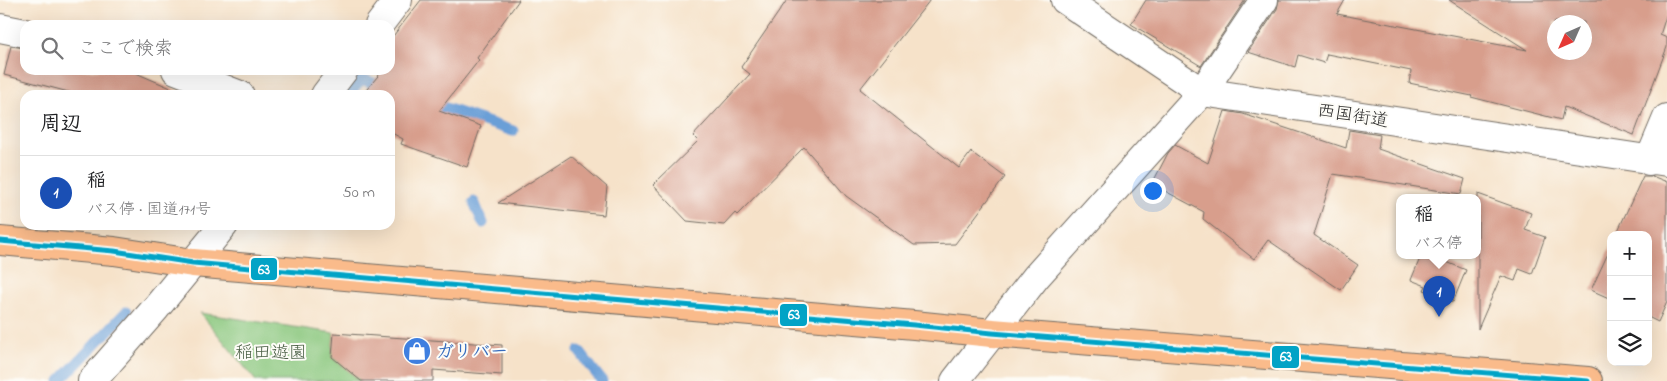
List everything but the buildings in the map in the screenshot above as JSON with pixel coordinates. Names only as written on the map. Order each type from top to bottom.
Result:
[{"type":"highway","points":[[0,241],[114,251],[193,263],[1588,381]]},
{"type":"street","points":[[383,20],[398,0]]},
{"type":"street","name":"西国街道","points":[[1065,0],[1202,92],[1658,162]]},
{"type":"street","points":[[956,381],[992,332],[1036,278],[1202,92],[1264,0]]},
{"type":"street","points":[[0,28],[20,33]]},
{"type":"street","points":[[189,75],[227,90]]},
{"type":"street","points":[[329,90],[340,75]]},
{"type":"street","points":[[1658,162],[1667,118]]},
{"type":"street","points":[[92,381],[156,308],[220,230]]},
{"type":"green space","name":"稲田遊園","points":[[200,313],[334,333],[332,357],[361,381],[256,381]]},
{"type":"waterway","points":[[352,90],[362,79],[387,88]]},
{"type":"waterway","points":[[428,102],[513,131]]},
{"type":"waterway","points":[[474,202],[483,223]]},
{"type":"waterway","points":[[60,381],[126,312]]},
{"type":"waterway","points":[[579,351],[602,381]]},
{"type":"transit line","name":"63","points":[[0,241],[114,251],[193,263],[992,333],[1588,381]]},
{"type":"place","name":"稲","points":[[1439,317]]},
{"type":"place","name":"ガリバー","points":[[417,351]]}]
